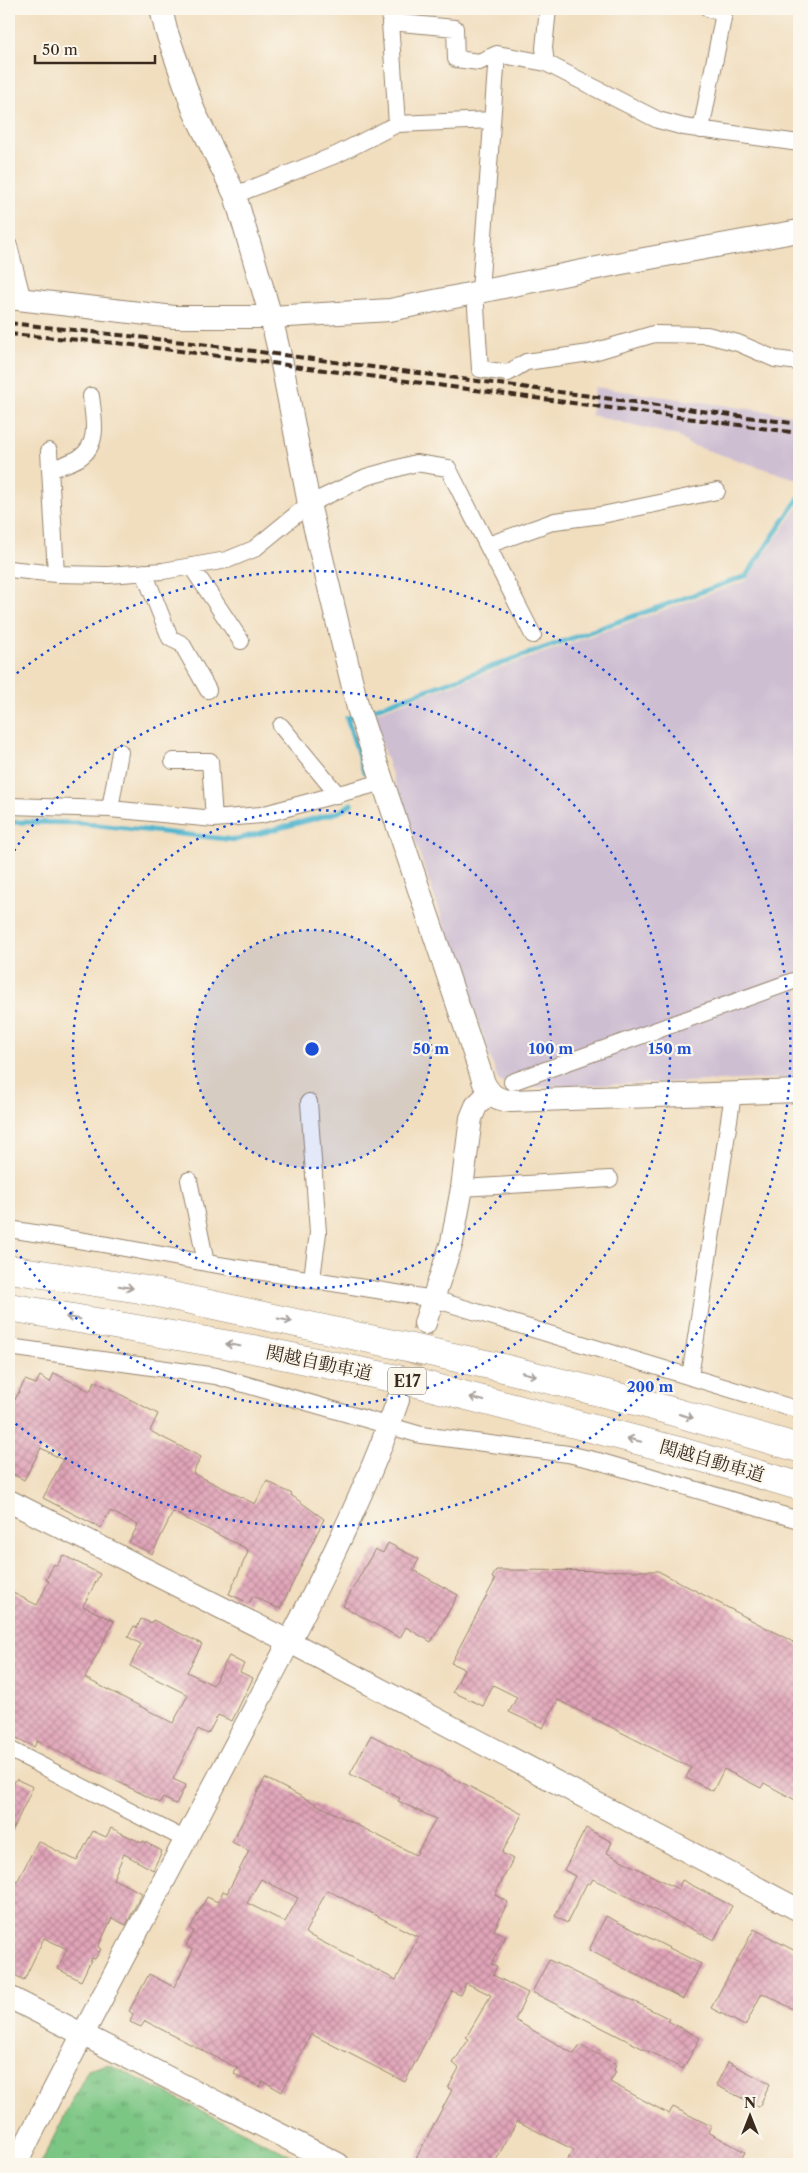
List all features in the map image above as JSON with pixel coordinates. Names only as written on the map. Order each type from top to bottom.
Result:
[{"type":"highway","name":"関越自動車道","points":[[9,1269],[140,1289],[500,1367],[643,1403],[799,1448]]},
{"type":"highway","name":"関越自動車道","points":[[9,1307],[253,1349],[417,1383],[679,1451],[799,1486]]},
{"type":"street","points":[[161,9],[166,30],[194,111],[235,195],[271,317],[309,504],[360,713],[484,1083],[489,1093],[499,1100],[511,1101],[799,1091]]},
{"type":"street","points":[[546,64],[544,48],[548,9]]},
{"type":"street","points":[[701,130],[724,13],[709,9]]},
{"type":"street","points":[[397,124],[390,22],[455,28],[456,59],[479,62],[497,54],[546,64],[658,120],[701,130],[799,143]]},
{"type":"street","points":[[497,54],[478,292],[480,369],[508,373],[526,362],[590,353],[654,334],[707,335],[738,343],[775,359],[799,359]]},
{"type":"street","points":[[235,195],[338,154],[397,124],[492,120]]},
{"type":"street","points":[[9,246],[16,299],[174,317],[271,317],[390,310],[799,230]]},
{"type":"street","points":[[50,470],[80,457],[92,443],[95,427],[91,396]]},
{"type":"street","points":[[49,451],[56,574]]},
{"type":"street","points":[[9,569],[56,574],[108,575],[144,572],[227,560],[254,549],[309,504],[366,477],[416,464],[448,468],[533,635]]},
{"type":"street","points":[[488,545],[555,521],[602,515],[717,491]]},
{"type":"street","points":[[191,566],[241,641]]},
{"type":"street","points":[[144,572],[170,638],[182,644],[208,690]]},
{"type":"street","points":[[281,726],[338,795]]},
{"type":"street","points":[[110,809],[120,752]]},
{"type":"street","points":[[173,761],[210,761],[214,819]]},
{"type":"street","points":[[9,806],[110,809],[214,819],[260,815],[382,782]]},
{"type":"street","points":[[512,1082],[799,979]]},
{"type":"street","points":[[425,1323],[452,1242],[462,1188],[471,1118],[476,1106],[489,1093]]},
{"type":"street","points":[[690,1376],[733,1094]]},
{"type":"street","points":[[308,1102],[318,1233],[312,1278]]},
{"type":"street","points":[[462,1188],[610,1179]]},
{"type":"street","points":[[189,1180],[206,1263]]},
{"type":"street","points":[[9,1229],[206,1263],[312,1278],[434,1299],[799,1410]]},
{"type":"street","points":[[9,1347],[216,1376],[421,1435],[583,1457],[799,1520]]},
{"type":"street","points":[[16,2164],[82,2034],[290,1642],[353,1513],[398,1400]]},
{"type":"street","points":[[9,1501],[290,1642],[799,1910]]},
{"type":"street","points":[[9,1749],[186,1840]]},
{"type":"street","points":[[9,1997],[338,2164]]},
{"type":"shaded area","points":[[595,387],[799,416],[799,480],[688,444],[678,436],[591,415]]},
{"type":"shaded area","points":[[799,506],[799,1078],[511,1088],[498,1080],[371,714],[746,581]]},
{"type":"green space","points":[[109,2064],[307,2164],[40,2164],[88,2070]]},
{"type":"building","points":[[54,1373],[90,1391],[95,1381],[158,1414],[150,1431],[201,1457],[193,1473],[255,1504],[267,1481],[292,1494],[324,1519],[280,1609],[253,1596],[249,1603],[229,1594],[248,1552],[247,1549],[173,1512],[152,1554],[129,1542],[138,1525],[110,1511],[101,1528],[43,1498],[63,1460],[41,1448],[24,1480],[9,1472],[9,1411],[25,1380],[36,1384],[40,1376],[50,1382]]},
{"type":"building","points":[[388,1543],[419,1559],[413,1570],[458,1595],[431,1642],[406,1627],[400,1638],[343,1606],[375,1549],[383,1553]]},
{"type":"building","points":[[63,1555],[100,1574],[83,1606],[114,1621],[85,1678],[173,1723],[188,1695],[130,1666],[141,1644],[128,1637],[134,1626],[137,1628],[141,1619],[151,1623],[153,1620],[202,1644],[187,1672],[213,1685],[229,1656],[244,1664],[240,1672],[253,1678],[232,1721],[218,1715],[208,1734],[198,1729],[173,1779],[186,1785],[176,1804],[163,1798],[160,1803],[37,1741],[34,1747],[9,1734],[9,1591],[37,1605],[49,1581],[46,1580],[54,1564],[57,1566]]},
{"type":"building","points":[[496,1570],[658,1571],[799,1645],[799,1802],[764,1783],[761,1788],[724,1769],[713,1791],[686,1778],[691,1768],[558,1700],[543,1728],[509,1712],[517,1697],[493,1685],[483,1706],[453,1692],[464,1669],[451,1663],[495,1580],[492,1578]]},
{"type":"building","points":[[371,1735],[522,1814],[502,1853],[513,1859],[495,1895],[508,1902],[494,1930],[506,1936],[491,1964],[497,1966],[493,1975],[528,1993],[515,2020],[574,2054],[580,2045],[616,2064],[614,2070],[616,2072],[610,2082],[669,2114],[673,2107],[711,2126],[708,2132],[745,2152],[739,2164],[564,2164],[574,2150],[517,2121],[494,2164],[413,2164],[452,2090],[448,2088],[459,2068],[453,2063],[469,2039],[466,2037],[491,1995],[466,1983],[460,1995],[452,1991],[405,2082],[311,2034],[282,2092],[263,2081],[260,2087],[234,2074],[237,2068],[145,2021],[141,2027],[130,2022],[133,2014],[129,2011],[149,1974],[174,1987],[193,1950],[186,1946],[194,1931],[190,1929],[207,1897],[218,1902],[223,1891],[227,1893],[249,1851],[232,1842],[265,1778],[416,1855],[436,1819],[398,1801],[400,1798],[350,1774]],"holes":[[[261,1879],[298,1898],[285,1922],[247,1903]],[[327,1890],[418,1937],[396,1980],[305,1933]]]},
{"type":"building","points":[[16,1779],[33,1787],[9,1838],[9,1794]]},
{"type":"building","points":[[111,1828],[162,1851],[153,1870],[124,1854],[113,1879],[142,1893],[126,1925],[112,1918],[98,1947],[101,1949],[95,1959],[92,1958],[81,1981],[58,1969],[67,1949],[44,1938],[24,1980],[9,1972],[9,1878],[17,1882],[38,1841],[77,1861],[93,1831],[106,1837]]},
{"type":"building","points":[[586,1828],[612,1842],[607,1853],[678,1889],[682,1880],[732,1906],[714,1940],[593,1879],[590,1884],[587,1883],[567,1923],[555,1916],[575,1876],[564,1870]]},
{"type":"building","points":[[606,1916],[701,1964],[683,1999],[589,1950]]},
{"type":"building","points":[[754,1929],[799,1953],[799,2012],[762,1993],[745,2026],[711,2008]]},
{"type":"building","points":[[549,1960],[670,2019],[668,2021],[700,2038],[683,2069],[532,1992]]},
{"type":"building","points":[[728,2062],[770,2084],[759,2107],[716,2085]]},
{"type":"waterway","points":[[365,712],[746,576],[799,498]]},
{"type":"waterway","points":[[354,716],[347,718],[364,772]]},
{"type":"waterway","points":[[9,822],[80,823],[235,840],[339,812],[351,804]]},
{"type":"tunnel","points":[[400,1395],[425,1323]]},
{"type":"railway","points":[[9,323],[193,343],[799,424]]},
{"type":"railway","points":[[9,334],[117,343],[799,433]]}]
